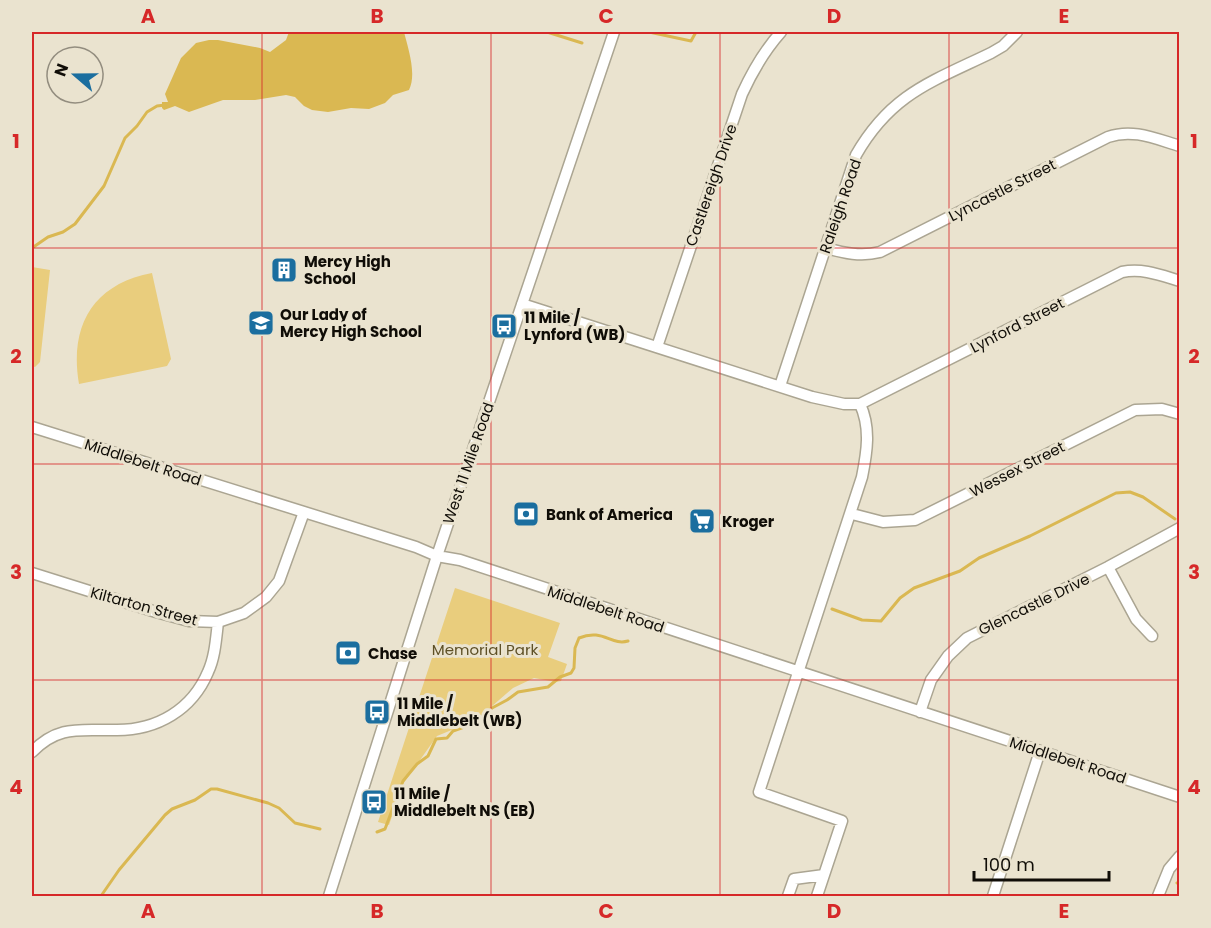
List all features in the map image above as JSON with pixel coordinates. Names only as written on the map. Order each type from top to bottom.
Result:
[{"type":"street","name":"West 11 Mile Road","points":[[329,897],[437,556],[614,32]]},
{"type":"street","name":"Castlereigh Drive","points":[[657,347],[742,94],[764,52],[781,32]]},
{"type":"street","name":"Raleigh Road","points":[[780,386],[856,155],[878,121],[906,96],[991,53],[1003,46],[1017,32]]},
{"type":"street","name":"Lyncastle Street","points":[[826,248],[855,254],[869,255],[880,252],[1120,133],[1147,136],[1179,146]]},
{"type":"street","name":"Lynford Street","points":[[860,404],[1122,272],[1143,271],[1179,281]]},
{"type":"street","points":[[522,304],[827,401],[860,404],[865,415],[868,433],[867,456],[852,514],[759,792],[842,821],[817,897]]},
{"type":"street","name":"Wessex Street","points":[[852,514],[883,522],[915,520],[1136,410],[1162,409],[1179,414]]},
{"type":"street","name":"Middlebelt Road","points":[[32,426],[416,547],[437,556],[460,560],[1179,797]]},
{"type":"street","name":"Kiltarton Street","points":[[32,573],[189,621],[218,622],[243,613],[266,597],[279,580],[304,512]]},
{"type":"street","name":"Glencastle Drive","points":[[920,712],[931,680],[948,656],[967,638],[1108,567],[1179,528]]},
{"type":"street","points":[[1108,567],[1136,619],[1152,636]]},
{"type":"street","points":[[33,748],[59,733],[75,730],[138,728],[177,713],[194,697],[208,672],[218,622]]},
{"type":"street","points":[[993,897],[1040,751]]},
{"type":"street","points":[[1158,897],[1169,869],[1179,856]]},
{"type":"street","points":[[788,897],[794,879],[824,875]]},
{"type":"green space","points":[[32,267],[50,270],[40,362],[35,367],[32,366]]},
{"type":"green space","points":[[152,273],[171,359],[167,366],[79,384],[78,344],[82,326],[90,311],[100,298],[114,287]]},
{"type":"green space","name":"Memorial Park","points":[[455,588],[560,623],[548,657],[567,664],[561,681],[534,678],[513,688],[476,720],[437,736],[403,784],[389,825],[378,822]]},
{"type":"shaded area","points":[[289,32],[404,32],[412,69],[409,90],[393,95],[385,103],[369,109],[351,108],[328,112],[312,110],[295,97],[286,95],[255,100],[223,100],[189,112],[175,106],[164,110],[162,108],[162,102],[168,102],[165,94],[181,58],[196,43],[218,40],[270,52],[286,40]]},
{"type":"waterway","points":[[547,32],[582,43]]},
{"type":"waterway","points":[[649,32],[691,41],[696,32]]},
{"type":"waterway","points":[[32,248],[48,237],[63,232],[75,224],[104,186],[125,138],[147,112],[157,106],[165,105]]},
{"type":"waterway","points":[[832,609],[862,620],[881,621],[900,598],[914,588],[960,571],[979,558],[1030,536],[1116,493],[1130,492],[1143,497],[1175,519]]},
{"type":"waterway","points":[[377,832],[385,829],[403,781],[417,764],[428,756],[436,739],[447,738],[453,731],[470,725],[518,692],[548,687],[560,677],[571,673],[574,668],[575,648],[579,638],[594,635],[622,642],[628,641]]},
{"type":"waterway","points":[[101,896],[119,870],[165,815],[211,789],[268,803],[279,808],[295,823],[320,829]]},
{"type":"place","name":"Mercy High School","points":[[284,270]]},
{"type":"place","name":"Our Lady of Mercy High School","points":[[261,323]]},
{"type":"place","name":"11 Mile / Lynford (WB)","points":[[504,326]]},
{"type":"place","name":"Bank of America","points":[[526,514]]},
{"type":"place","name":"Kroger","points":[[702,521]]},
{"type":"place","name":"Chase","points":[[348,653]]},
{"type":"place","name":"11 Mile / Middlebelt (WB)","points":[[377,712]]},
{"type":"place","name":"11 Mile / Middlebelt NS (EB)","points":[[374,802]]}]
